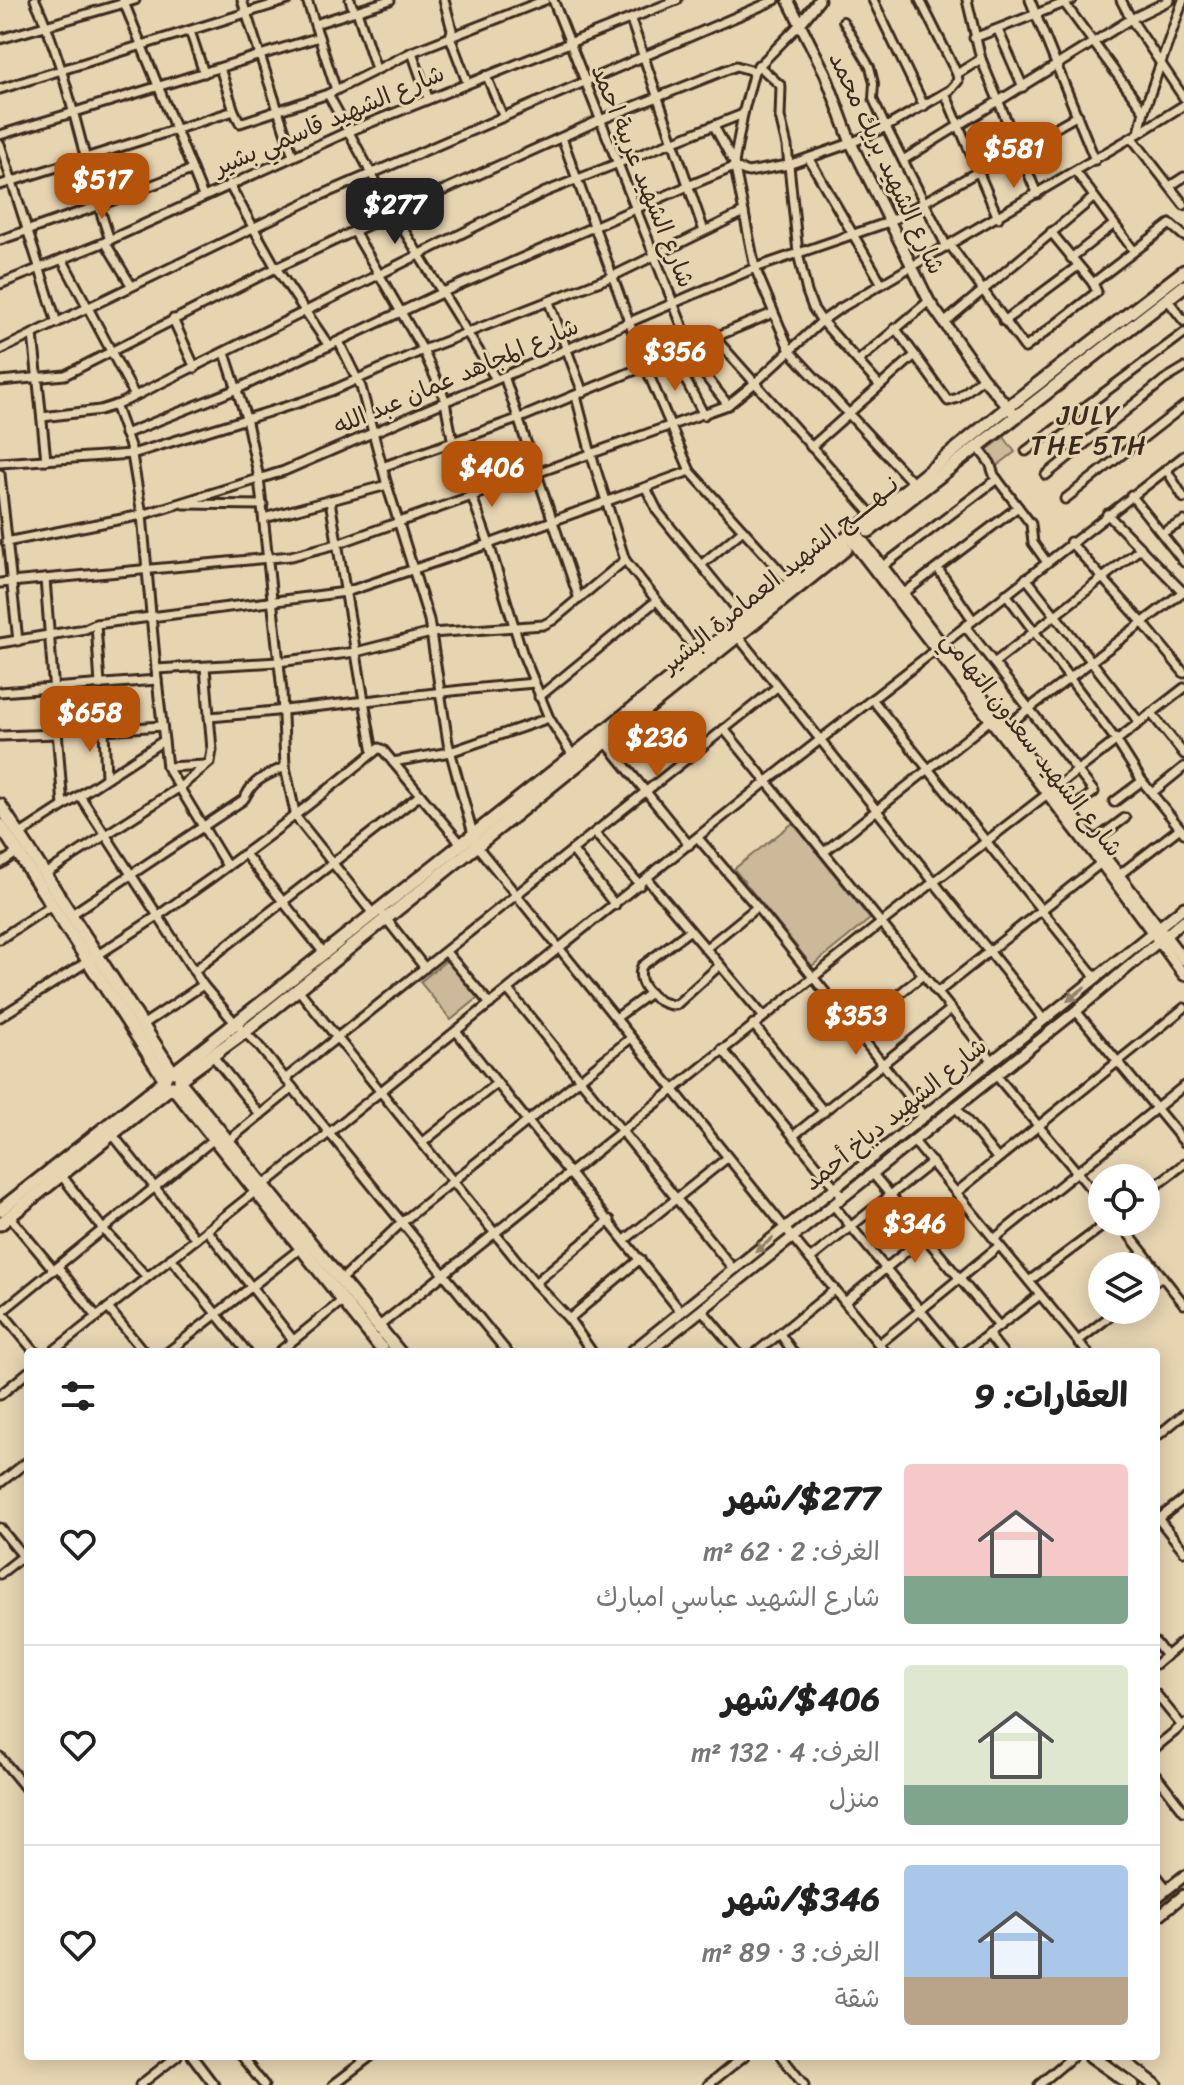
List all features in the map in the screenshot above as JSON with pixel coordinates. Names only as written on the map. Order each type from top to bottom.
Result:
[{"type":"main road","name":"نــهـــــج الشهيد العمامرة البشير","points":[[602,738],[976,445],[1012,411],[1167,299],[1180,284]]},
{"type":"main road","name":"نــهـــــج الشهيد العمامرة البشير","points":[[380,914],[576,760],[699,654],[735,633],[745,619],[854,538],[914,484],[1180,284]]},
{"type":"main road","points":[[0,805],[72,914],[93,957],[214,1139],[341,1280],[396,1348]]},
{"type":"main road","points":[[0,825],[53,904],[144,1024],[172,1080],[228,1141],[301,1248],[381,1348]]},
{"type":"main road","name":"نــهـــــج الشهيد العمامرة البشير","points":[[172,1080],[246,1031],[294,984],[462,845],[475,840]]},
{"type":"main road","points":[[25,1198],[62,1176],[113,1135],[235,1023],[294,984],[324,953],[380,914]]},
{"type":"main road","points":[[3,1216],[172,1080]]},
{"type":"main road","points":[[1097,2060],[1132,2085]]},
{"type":"main road","points":[[1121,2060],[1155,2085]]},
{"type":"street","points":[[35,0],[45,27],[50,29],[108,241],[131,285]]},
{"type":"street","points":[[0,39],[135,0]]},
{"type":"street","points":[[242,0],[293,156]]},
{"type":"street","points":[[0,89],[288,0]]},
{"type":"street","points":[[307,0],[336,90]]},
{"type":"street","points":[[350,0],[357,11],[376,69]]},
{"type":"street","points":[[315,24],[390,0]]},
{"type":"street","points":[[444,0],[452,30],[450,37],[467,82]]},
{"type":"street","points":[[519,0],[522,9]]},
{"type":"street","points":[[220,68],[240,123],[328,94],[412,52],[545,0]]},
{"type":"street","name":"شارع الشهيد عربية احمد","points":[[553,0],[691,348],[704,374],[728,405]]},
{"type":"street","name":"شارع الشهيد قاسمي بشير","points":[[0,284],[108,241],[229,184],[428,98],[677,0]]},
{"type":"street","points":[[0,350],[251,227],[370,173],[775,0]]},
{"type":"street","name":"شارع الشهيد بريك محمد","points":[[788,0],[825,73],[851,143],[911,268],[944,323],[983,378],[1012,411]]},
{"type":"street","points":[[734,165],[743,114],[756,68],[819,0]]},
{"type":"street","points":[[873,0],[924,106]]},
{"type":"street","points":[[734,165],[748,172],[809,159],[886,127],[956,85],[957,74],[920,0]]},
{"type":"street","points":[[967,0],[981,59],[1037,194]]},
{"type":"street","points":[[1030,0],[1095,160]]},
{"type":"street","points":[[1121,0],[1184,98]]},
{"type":"street","points":[[903,160],[1131,19],[1170,0]]},
{"type":"street","points":[[124,2],[203,196]]},
{"type":"street","points":[[974,38],[1063,3],[1144,111]]},
{"type":"street","points":[[1136,136],[1183,5]]},
{"type":"street","points":[[631,20],[704,231]]},
{"type":"street","points":[[843,21],[870,67],[874,83],[873,99],[924,202],[949,246],[1025,348],[1097,292],[1051,232]]},
{"type":"street","points":[[998,30],[1023,87]]},
{"type":"street","points":[[190,31],[204,73]]},
{"type":"street","points":[[0,135],[319,37]]},
{"type":"street","points":[[412,52],[428,98]]},
{"type":"street","points":[[957,74],[981,59]]},
{"type":"street","points":[[0,381],[65,375],[276,268],[393,213],[600,120],[736,66],[756,68],[781,86],[780,109],[798,253],[810,300],[822,321],[879,385]]},
{"type":"street","points":[[486,75],[503,116]]},
{"type":"street","points":[[945,93],[998,218]]},
{"type":"street","points":[[328,94],[370,173],[441,293],[466,334],[500,377],[520,418],[579,599]]},
{"type":"street","points":[[0,583],[268,560],[337,544],[704,415],[728,405],[822,321],[1184,105]]},
{"type":"street","points":[[0,185],[234,111]]},
{"type":"street","points":[[42,417],[76,415],[115,405],[578,178],[743,114]]},
{"type":"street","name":"شارع المجاهد عمان عبد الله","points":[[6,542],[142,515],[284,471],[755,268],[889,222],[1078,115]]},
{"type":"street","points":[[714,126],[734,165],[755,268],[790,351],[914,484]]},
{"type":"street","points":[[1136,136],[1184,205]]},
{"type":"street","points":[[562,138],[646,368],[690,471],[791,583]]},
{"type":"street","points":[[0,144],[57,323]]},
{"type":"street","points":[[809,159],[882,284]]},
{"type":"street","points":[[125,434],[237,389],[441,293],[734,165]]},
{"type":"street","points":[[0,240],[191,170]]},
{"type":"street","points":[[1076,172],[1134,251]]},
{"type":"street","points":[[1170,186],[1184,177]]},
{"type":"street","points":[[229,184],[276,268],[329,346]]},
{"type":"street","points":[[944,323],[1093,198]]},
{"type":"street","points":[[0,463],[132,454],[321,395],[423,350],[613,276],[744,212]]},
{"type":"street","points":[[1093,283],[1172,224],[1184,236]]},
{"type":"street","points":[[1071,258],[1113,225]]},
{"type":"street","points":[[354,231],[423,350],[445,402],[453,443],[539,697],[576,760]]},
{"type":"street","points":[[62,259],[135,396]]},
{"type":"street","points":[[1004,321],[1078,266]]},
{"type":"street","points":[[1167,299],[1184,321]]},
{"type":"street","points":[[858,361],[929,301]]},
{"type":"street","points":[[549,302],[567,350],[591,454],[625,560],[699,654]]},
{"type":"street","points":[[382,467],[520,418],[773,313]]},
{"type":"street","points":[[173,319],[195,368]]},
{"type":"street","points":[[895,328],[948,401],[958,398],[983,378]]},
{"type":"street","points":[[1026,451],[1184,333]]},
{"type":"street","points":[[33,334],[46,460]]},
{"type":"street","points":[[715,338],[874,517]]},
{"type":"street","points":[[339,342],[361,387],[387,485],[414,569],[431,633],[450,752],[475,840],[516,896],[882,1348]]},
{"type":"street","points":[[225,353],[246,418],[259,478],[283,711],[285,767],[296,817],[331,862],[425,968]]},
{"type":"street","points":[[811,447],[915,355]]},
{"type":"street","points":[[673,356],[704,415]]},
{"type":"street","points":[[1046,475],[1164,380],[1184,368]]},
{"type":"street","points":[[115,405],[132,454],[142,515],[167,767],[227,866]]},
{"type":"street","points":[[1065,499],[1184,406]]},
{"type":"street","points":[[976,445],[1032,526],[1034,545],[1046,561]]},
{"type":"street","points":[[57,1348],[457,1032],[766,782],[1184,456]]},
{"type":"street","points":[[1166,469],[1184,498]]},
{"type":"street","points":[[0,643],[85,629],[96,624],[346,592],[553,522],[690,471]]},
{"type":"street","points":[[0,474],[18,641]]},
{"type":"street","points":[[883,566],[997,479]]},
{"type":"street","points":[[264,518],[387,485]]},
{"type":"street","points":[[646,488],[658,512],[745,619]]},
{"type":"street","points":[[1131,495],[1184,562]]},
{"type":"street","points":[[330,501],[373,753]]},
{"type":"street","points":[[178,504],[263,505]]},
{"type":"street","points":[[904,593],[1018,507]]},
{"type":"street","points":[[1005,727],[1183,592],[1107,514]]},
{"type":"street","points":[[1162,533],[1184,521]]},
{"type":"street","points":[[701,565],[743,530]]},
{"type":"street","name":"شارع الشهيد سعدون التهامي","points":[[854,538],[883,566],[904,593],[989,721],[1094,841],[1184,975]]},
{"type":"street","name":"شارع الشهيد سعدون التهامي","points":[[854,538],[938,647],[1005,727],[1101,863],[1155,930]]},
{"type":"street","points":[[1070,542],[1184,673]]},
{"type":"street","points":[[994,663],[1141,548]]},
{"type":"street","points":[[156,669],[278,662],[356,652],[431,633],[543,625],[625,560]]},
{"type":"street","points":[[938,569],[973,620]]},
{"type":"street","points":[[1026,578],[1139,722]]},
{"type":"street","points":[[45,579],[63,806]]},
{"type":"street","points":[[1006,594],[1182,831],[1119,875]]},
{"type":"street","points":[[539,697],[656,601]]},
{"type":"street","points":[[96,624],[100,685]]},
{"type":"street","points":[[965,626],[1094,792],[1070,810]]},
{"type":"street","points":[[735,633],[1044,1020]]},
{"type":"street","points":[[45,874],[180,787],[207,765],[212,756],[205,667]]},
{"type":"street","points":[[0,692],[157,680]]},
{"type":"street","points":[[209,717],[366,703],[438,691],[534,683]]},
{"type":"street","points":[[285,1079],[777,687]]},
{"type":"street","points":[[378,1327],[763,1016],[1184,688]]},
{"type":"street","points":[[872,699],[1096,978]]},
{"type":"street","points":[[1151,713],[1184,754]]},
{"type":"street","points":[[393,762],[450,752],[549,718]]},
{"type":"street","points":[[824,852],[989,721]]},
{"type":"street","points":[[106,777],[104,730],[162,726]]},
{"type":"street","points":[[724,729],[993,1061]]},
{"type":"street","points":[[0,736],[57,734]]},
{"type":"street","points":[[602,738],[689,845]]},
{"type":"street","points":[[19,835],[163,741]]},
{"type":"street","points":[[0,1017],[157,916],[245,854],[381,748],[462,845]]},
{"type":"street","points":[[167,767],[207,765]]},
{"type":"street","points":[[72,914],[243,800],[250,789],[269,774],[285,767]]},
{"type":"street","points":[[1152,793],[1184,767]]},
{"type":"street","points":[[1114,802],[1142,781]]},
{"type":"street","points":[[194,971],[420,795]]},
{"type":"street","points":[[80,796],[203,985],[235,1023],[246,1031],[504,1348]]},
{"type":"street","points":[[1094,841],[1125,818]]},
{"type":"street","points":[[595,833],[640,885]]},
{"type":"street","points":[[698,838],[925,1117]]},
{"type":"street","points":[[573,851],[615,905]]},
{"type":"street","points":[[0,864],[18,852]]},
{"type":"street","points":[[245,854],[324,953]]},
{"type":"street","points":[[938,992],[1101,863]]},
{"type":"street","points":[[647,879],[763,1016]]},
{"type":"street","points":[[0,939],[53,904]]},
{"type":"street","points":[[705,949],[757,907]]},
{"type":"street","name":"شارع الشهيد دباخ أحمد","points":[[636,1348],[1184,907]]},
{"type":"street","name":"شارع الشهيد دباخ أحمد","points":[[654,1348],[1076,1011],[1184,920]]},
{"type":"street","points":[[689,931],[642,966],[640,981],[650,993],[663,1004],[676,1005],[720,965]]},
{"type":"street","name":"شارع الشهيد سعدون التهامي","points":[[1162,940],[1184,960]]},
{"type":"street","points":[[446,952],[490,1004]]},
{"type":"street","points":[[854,1030],[923,975]]},
{"type":"street","points":[[294,984],[535,1283],[569,1319],[589,1348]]},
{"type":"street","points":[[144,1024],[203,985]]},
{"type":"street","points":[[508,990],[734,1270]]},
{"type":"street","points":[[616,1018],[650,993]]},
{"type":"street","points":[[957,1192],[1184,1008]]},
{"type":"street","points":[[793,1136],[951,1009]]},
{"type":"street","points":[[1076,1011],[1184,1142]]},
{"type":"street","points":[[753,1024],[824,1112]]},
{"type":"street","points":[[457,1032],[527,1122],[626,1239],[681,1312]]},
{"type":"street","points":[[341,1280],[401,1223],[631,1038]]},
{"type":"street","points":[[722,1049],[843,1197]]},
{"type":"street","points":[[212,1055],[260,1115]]},
{"type":"street","points":[[995,1074],[1088,1186]]},
{"type":"street","points":[[422,1143],[497,1083]]},
{"type":"street","points":[[879,1344],[960,1277],[1076,1172],[1184,1086]]},
{"type":"street","points":[[228,1141],[293,1088]]},
{"type":"street","points":[[955,1106],[997,1158]]},
{"type":"street","points":[[113,1135],[196,1239]]},
{"type":"street","points":[[32,1348],[0,1311],[214,1139]]},
{"type":"street","points":[[913,1140],[1084,1348]]},
{"type":"street","points":[[626,1239],[727,1158]]},
{"type":"street","points":[[810,1259],[932,1162]]},
{"type":"street","points":[[1160,1182],[1184,1164]]},
{"type":"street","points":[[872,1173],[999,1326]]},
{"type":"street","points":[[62,1176],[103,1229],[147,1277]]},
{"type":"street","points":[[845,1302],[965,1203]]},
{"type":"street","points":[[833,1205],[952,1348]]},
{"type":"street","points":[[3,1216],[56,1268],[97,1317]]},
{"type":"street","points":[[535,1283],[610,1220]]},
{"type":"street","points":[[207,1230],[293,1340]]},
{"type":"street","points":[[1029,1281],[1089,1236]]},
{"type":"street","points":[[1130,1236],[1142,1252]]},
{"type":"street","points":[[173,1348],[301,1248]]},
{"type":"street","points":[[171,1258],[244,1348]]},
{"type":"street","points":[[569,1319],[640,1259]]},
{"type":"street","points":[[1160,1274],[1184,1304]]},
{"type":"street","points":[[762,1348],[834,1290]]},
{"type":"street","points":[[970,1348],[1040,1295]]},
{"type":"street","points":[[284,1348],[343,1300]]},
{"type":"street","points":[[108,1308],[141,1348]]},
{"type":"street","points":[[702,1310],[734,1348]]},
{"type":"street","points":[[1078,1341],[1100,1324]]},
{"type":"street","points":[[780,1334],[790,1348]]},
{"type":"street","points":[[988,1334],[999,1348]]},
{"type":"street","points":[[0,1395],[24,1375]]},
{"type":"street","points":[[1160,1434],[1184,1414]]},
{"type":"street","points":[[0,1483],[24,1464]]},
{"type":"street","points":[[1160,1517],[1184,1499]]},
{"type":"street","points":[[1160,1523],[1184,1551]]},
{"type":"street","points":[[0,1528],[24,1552]]},
{"type":"street","points":[[0,1574],[24,1556]]},
{"type":"street","points":[[1160,1661],[1184,1641]]},
{"type":"street","points":[[1160,1648],[1166,1656]]},
{"type":"street","points":[[1160,1699],[1183,1725],[1160,1744]]},
{"type":"street","points":[[0,1757],[24,1786]]},
{"type":"street","points":[[1160,1780],[1184,1811]]},
{"type":"street","points":[[1160,1895],[1184,1876]]},
{"type":"street","points":[[1160,1880],[1167,1889]]},
{"type":"street","points":[[1160,1915],[1184,1895]]},
{"type":"street","points":[[140,2085],[172,2060]]},
{"type":"street","points":[[195,2060],[214,2085]]},
{"type":"street","points":[[244,2060],[264,2085]]},
{"type":"street","points":[[333,2085],[366,2060]]},
{"type":"street","points":[[708,2085],[739,2060]]},
{"type":"street","points":[[784,2060],[804,2085]]},
{"type":"street","points":[[1039,2085],[1068,2060]]},
{"type":"shaded area","points":[[1004,437],[1015,452],[998,465],[987,450]]},
{"type":"shaded area","points":[[793,823],[870,919],[812,966],[734,869]]},
{"type":"shaded area","points":[[447,960],[478,998],[451,1020],[420,982]]},
{"type":"district","name":"JULY THE 5TH","points":[[1089,430]]}]
